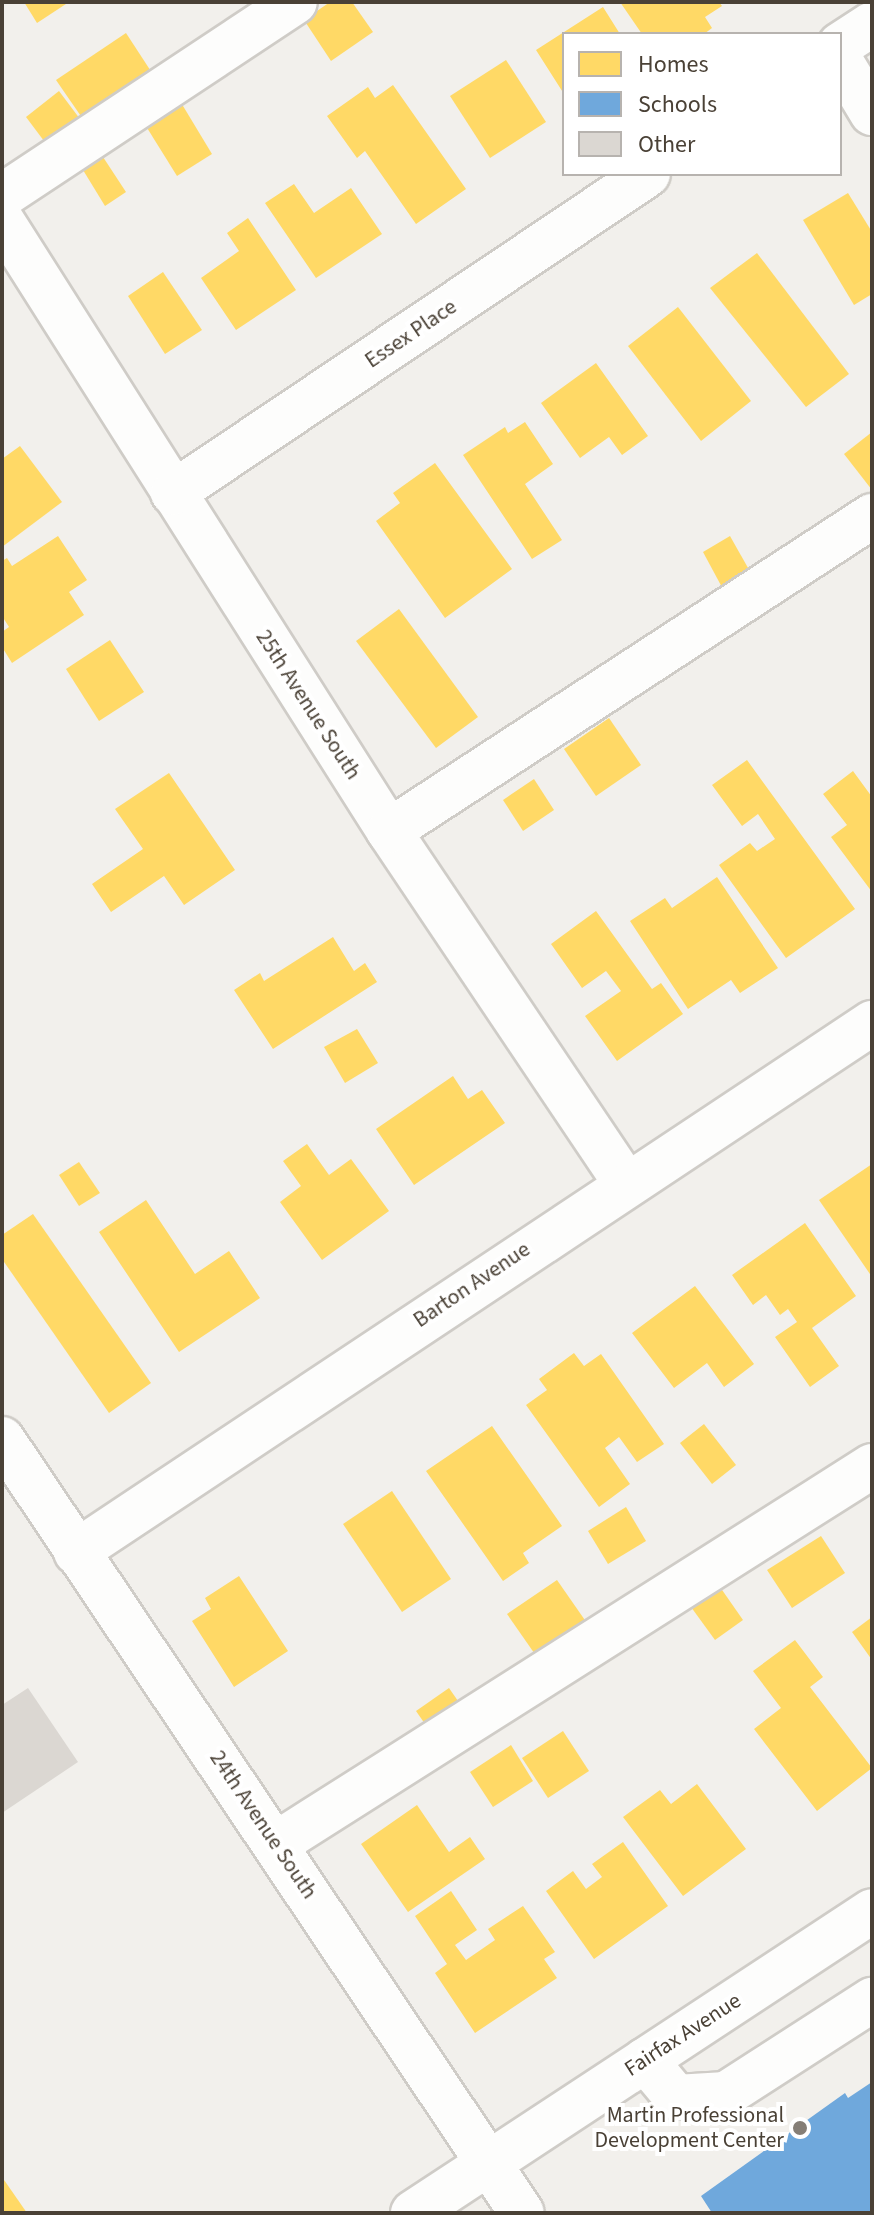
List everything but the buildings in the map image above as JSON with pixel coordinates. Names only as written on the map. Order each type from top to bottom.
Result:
[{"type":"street","points":[[2,196],[295,2]]},
{"type":"street","points":[[842,44],[872,24]]},
{"type":"street","points":[[842,63],[872,113]]},
{"type":"street","name":"Essex Place","points":[[173,493],[645,176]]},
{"type":"street","name":"25th Avenue South","points":[[2,221],[389,831],[625,1182]]},
{"type":"street","points":[[389,831],[872,516]]},
{"type":"street","name":"Barton Avenue","points":[[76,1552],[625,1182],[872,1023]]},
{"type":"street","name":"24th Avenue South","points":[[2,1439],[522,2213]]},
{"type":"street","points":[[276,1844],[872,1466]]},
{"type":"street","name":"Fairfax Avenue","points":[[413,2213],[872,1911]]},
{"type":"street","points":[[645,2060],[676,2097],[726,2094],[872,2000]]},
{"type":"place","name":"Martin Professional Development Center","points":[[800,2128]]}]
